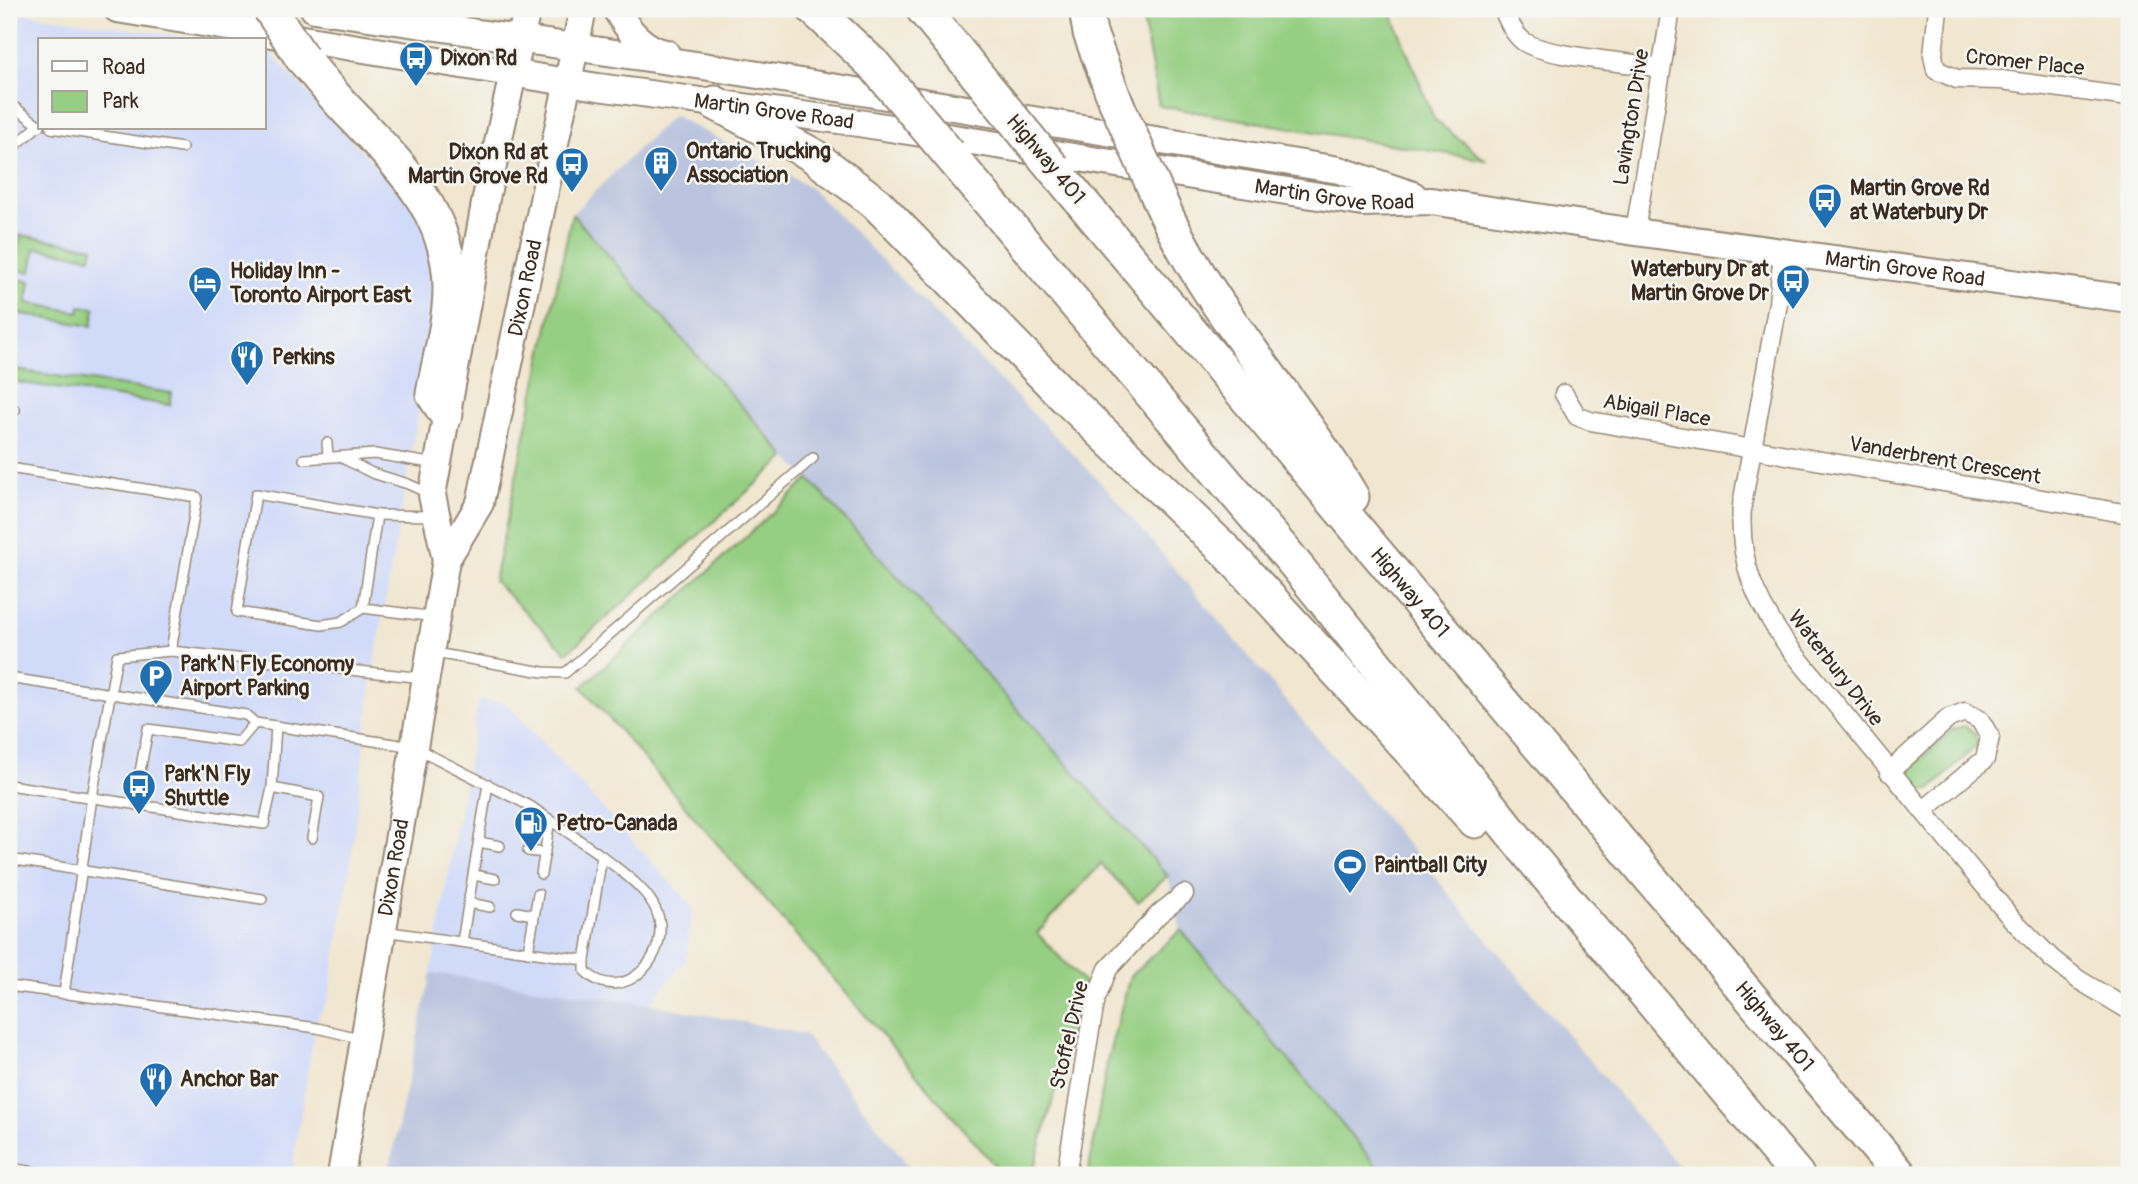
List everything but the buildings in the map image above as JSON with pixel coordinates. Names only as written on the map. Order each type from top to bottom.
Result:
[{"type":"highway","points":[[270,9],[302,58],[407,174],[423,196],[441,234],[448,259],[450,289],[449,309],[433,394],[446,414]]},
{"type":"highway","points":[[814,9],[874,65]]},
{"type":"highway","points":[[830,9],[948,154],[1265,527],[1411,710],[1797,1175]]},
{"type":"highway","name":"Highway 401","points":[[923,9],[1054,169],[1900,1175]]},
{"type":"highway","points":[[1086,9],[1090,33],[1115,100],[1171,226],[1195,268],[1331,461],[1399,578]]},
{"type":"highway","points":[[715,103],[808,152],[876,203],[1065,397],[1226,551],[1550,901],[1653,1002]]},
{"type":"main road","name":"Martin Grove Road","points":[[117,9],[567,82],[860,123],[1363,203],[1431,201]]},
{"type":"main road","name":"Martin Grove Road","points":[[314,9],[703,66],[1339,170],[1431,201],[1783,253],[2129,299]]},
{"type":"main road","name":"Dixon Road","points":[[446,560],[434,505],[438,464],[486,198],[527,9]]},
{"type":"main road","name":"Dixon Road","points":[[341,1175],[446,560],[480,503],[583,9]]},
{"type":"main road","points":[[616,9],[630,30],[654,51],[694,59],[703,66]]},
{"type":"street","points":[[1503,9],[1511,26],[1523,40],[1543,51],[1661,68]]},
{"type":"street","name":"Lavington Drive","points":[[1635,232],[1671,9]]},
{"type":"street","name":"Cromer Place","points":[[1938,9],[1933,55],[1936,70],[1957,79],[2001,80],[2129,97]]},
{"type":"street","name":"Waterbury Drive","points":[[1783,253],[1780,290],[1742,505],[1740,532],[1754,590],[1770,621],[1788,646],[2011,918],[2052,960],[2129,1010]]},
{"type":"street","name":"Abigail Place","points":[[1564,394],[1577,416],[1590,421],[1754,448]]},
{"type":"street","name":"Vanderbrent Crescent","points":[[1754,448],[2129,514]]},
{"type":"street","points":[[1889,772],[1949,718],[1965,712],[1980,720],[1990,737],[1985,759],[1924,810]]},
{"type":"street","name":"Stoffel Drive","points":[[1066,1175],[1096,998],[1108,969],[1159,914],[1184,894]]},
{"type":"lane","points":[[9,103],[38,125]]},
{"type":"lane","points":[[9,151],[38,127]]},
{"type":"lane","points":[[64,130],[182,148]]},
{"type":"lane","points":[[327,443],[328,456]]},
{"type":"lane","points":[[304,459],[375,454],[438,464]]},
{"type":"lane","points":[[343,458],[372,473],[408,484],[434,505]]},
{"type":"lane","points":[[430,652],[543,672],[565,673],[813,458]]},
{"type":"lane","points":[[9,468],[197,497],[171,651]]},
{"type":"lane","points":[[434,505],[377,514],[256,494],[237,612],[321,625],[341,622],[363,608],[436,618]]},
{"type":"lane","points":[[363,608],[377,514]]},
{"type":"lane","points":[[64,994],[92,797],[117,656],[171,651],[426,679]]},
{"type":"lane","points":[[9,678],[246,715],[255,723],[414,747],[530,806],[602,856],[646,894],[660,921],[661,936],[646,967],[625,983],[612,984],[593,979],[585,971],[602,856]]},
{"type":"lane","points":[[134,804],[148,729],[239,742],[255,723]]},
{"type":"lane","points":[[9,785],[264,824],[272,788],[276,726]]},
{"type":"lane","points":[[463,942],[488,784]]},
{"type":"lane","points":[[272,788],[319,797],[312,838]]},
{"type":"lane","points":[[541,874],[550,820]]},
{"type":"lane","points":[[479,842],[500,846]]},
{"type":"lane","points":[[528,851],[545,853]]},
{"type":"lane","points":[[9,859],[262,899]]},
{"type":"lane","points":[[474,875],[495,879]]},
{"type":"lane","points":[[528,952],[538,894]]},
{"type":"lane","points":[[469,904],[490,907]]},
{"type":"lane","points":[[517,912],[534,915]]},
{"type":"lane","points":[[382,931],[585,960]]},
{"type":"lane","points":[[9,986],[317,1028],[364,1039]]},
{"type":"lane","points":[[9,1168],[55,1175]]},
{"type":"shaded area","points":[[9,11],[194,38],[38,38],[38,130],[266,130],[267,49],[410,203],[425,227],[436,275],[433,328],[371,684],[351,861],[329,998],[316,1021],[291,1175],[9,1175]]},
{"type":"shaded area","points":[[673,115],[811,188],[1110,492],[1686,1175],[1384,1175],[1181,930],[1168,876],[809,479],[786,457],[572,214]]},
{"type":"shaded area","points":[[479,700],[505,702],[693,907],[686,959],[650,1004],[431,973]]},
{"type":"shaded area","points":[[431,973],[650,1004],[804,1034],[916,1175],[388,1175]]},
{"type":"green space","points":[[1141,9],[1390,9],[1434,119],[1485,160],[1159,106]]},
{"type":"green space","points":[[572,214],[786,457],[567,653],[494,581]]},
{"type":"green space","points":[[20,235],[93,247],[91,257],[35,248],[31,272],[15,269]]},
{"type":"green space","points":[[13,279],[30,281],[27,303],[79,312],[80,306],[95,308],[92,326],[9,312]]},
{"type":"green space","points":[[9,369],[172,393],[170,405],[9,381]]},
{"type":"green space","points":[[809,479],[1168,876],[1138,902],[1101,864],[1037,933],[1085,984],[1032,1175],[1003,1175],[582,687]]},
{"type":"green space","points":[[1965,726],[1975,733],[1978,744],[1930,790],[1918,791],[1909,783],[1907,772],[1953,729]]},
{"type":"green space","points":[[1181,930],[1384,1175],[1088,1175],[1108,1057],[1130,976]]},
{"type":"place","name":"Dixon Rd","points":[[416,88]]},
{"type":"place","name":"Ontario Trucking Association","points":[[661,193]]},
{"type":"place","name":"Dixon Rd at Martin Grove Rd","points":[[572,194]]},
{"type":"place","name":"Martin Grove Rd at Waterbury Dr","points":[[1825,230]]},
{"type":"place","name":"Waterbury Dr at Martin Grove Dr","points":[[1793,311]]},
{"type":"place","name":"Holiday Inn - Toronto Airport East","points":[[205,313]]},
{"type":"place","name":"Perkins","points":[[247,387]]},
{"type":"place","name":"Park'N Fly Economy Airport Parking","points":[[156,706]]},
{"type":"place","name":"Park'N Fly Shuttle","points":[[139,816]]},
{"type":"place","name":"Petro-Canada","points":[[531,853]]},
{"type":"place","name":"Paintball City","points":[[1350,895]]},
{"type":"place","name":"Anchor Bar","points":[[156,1109]]}]
